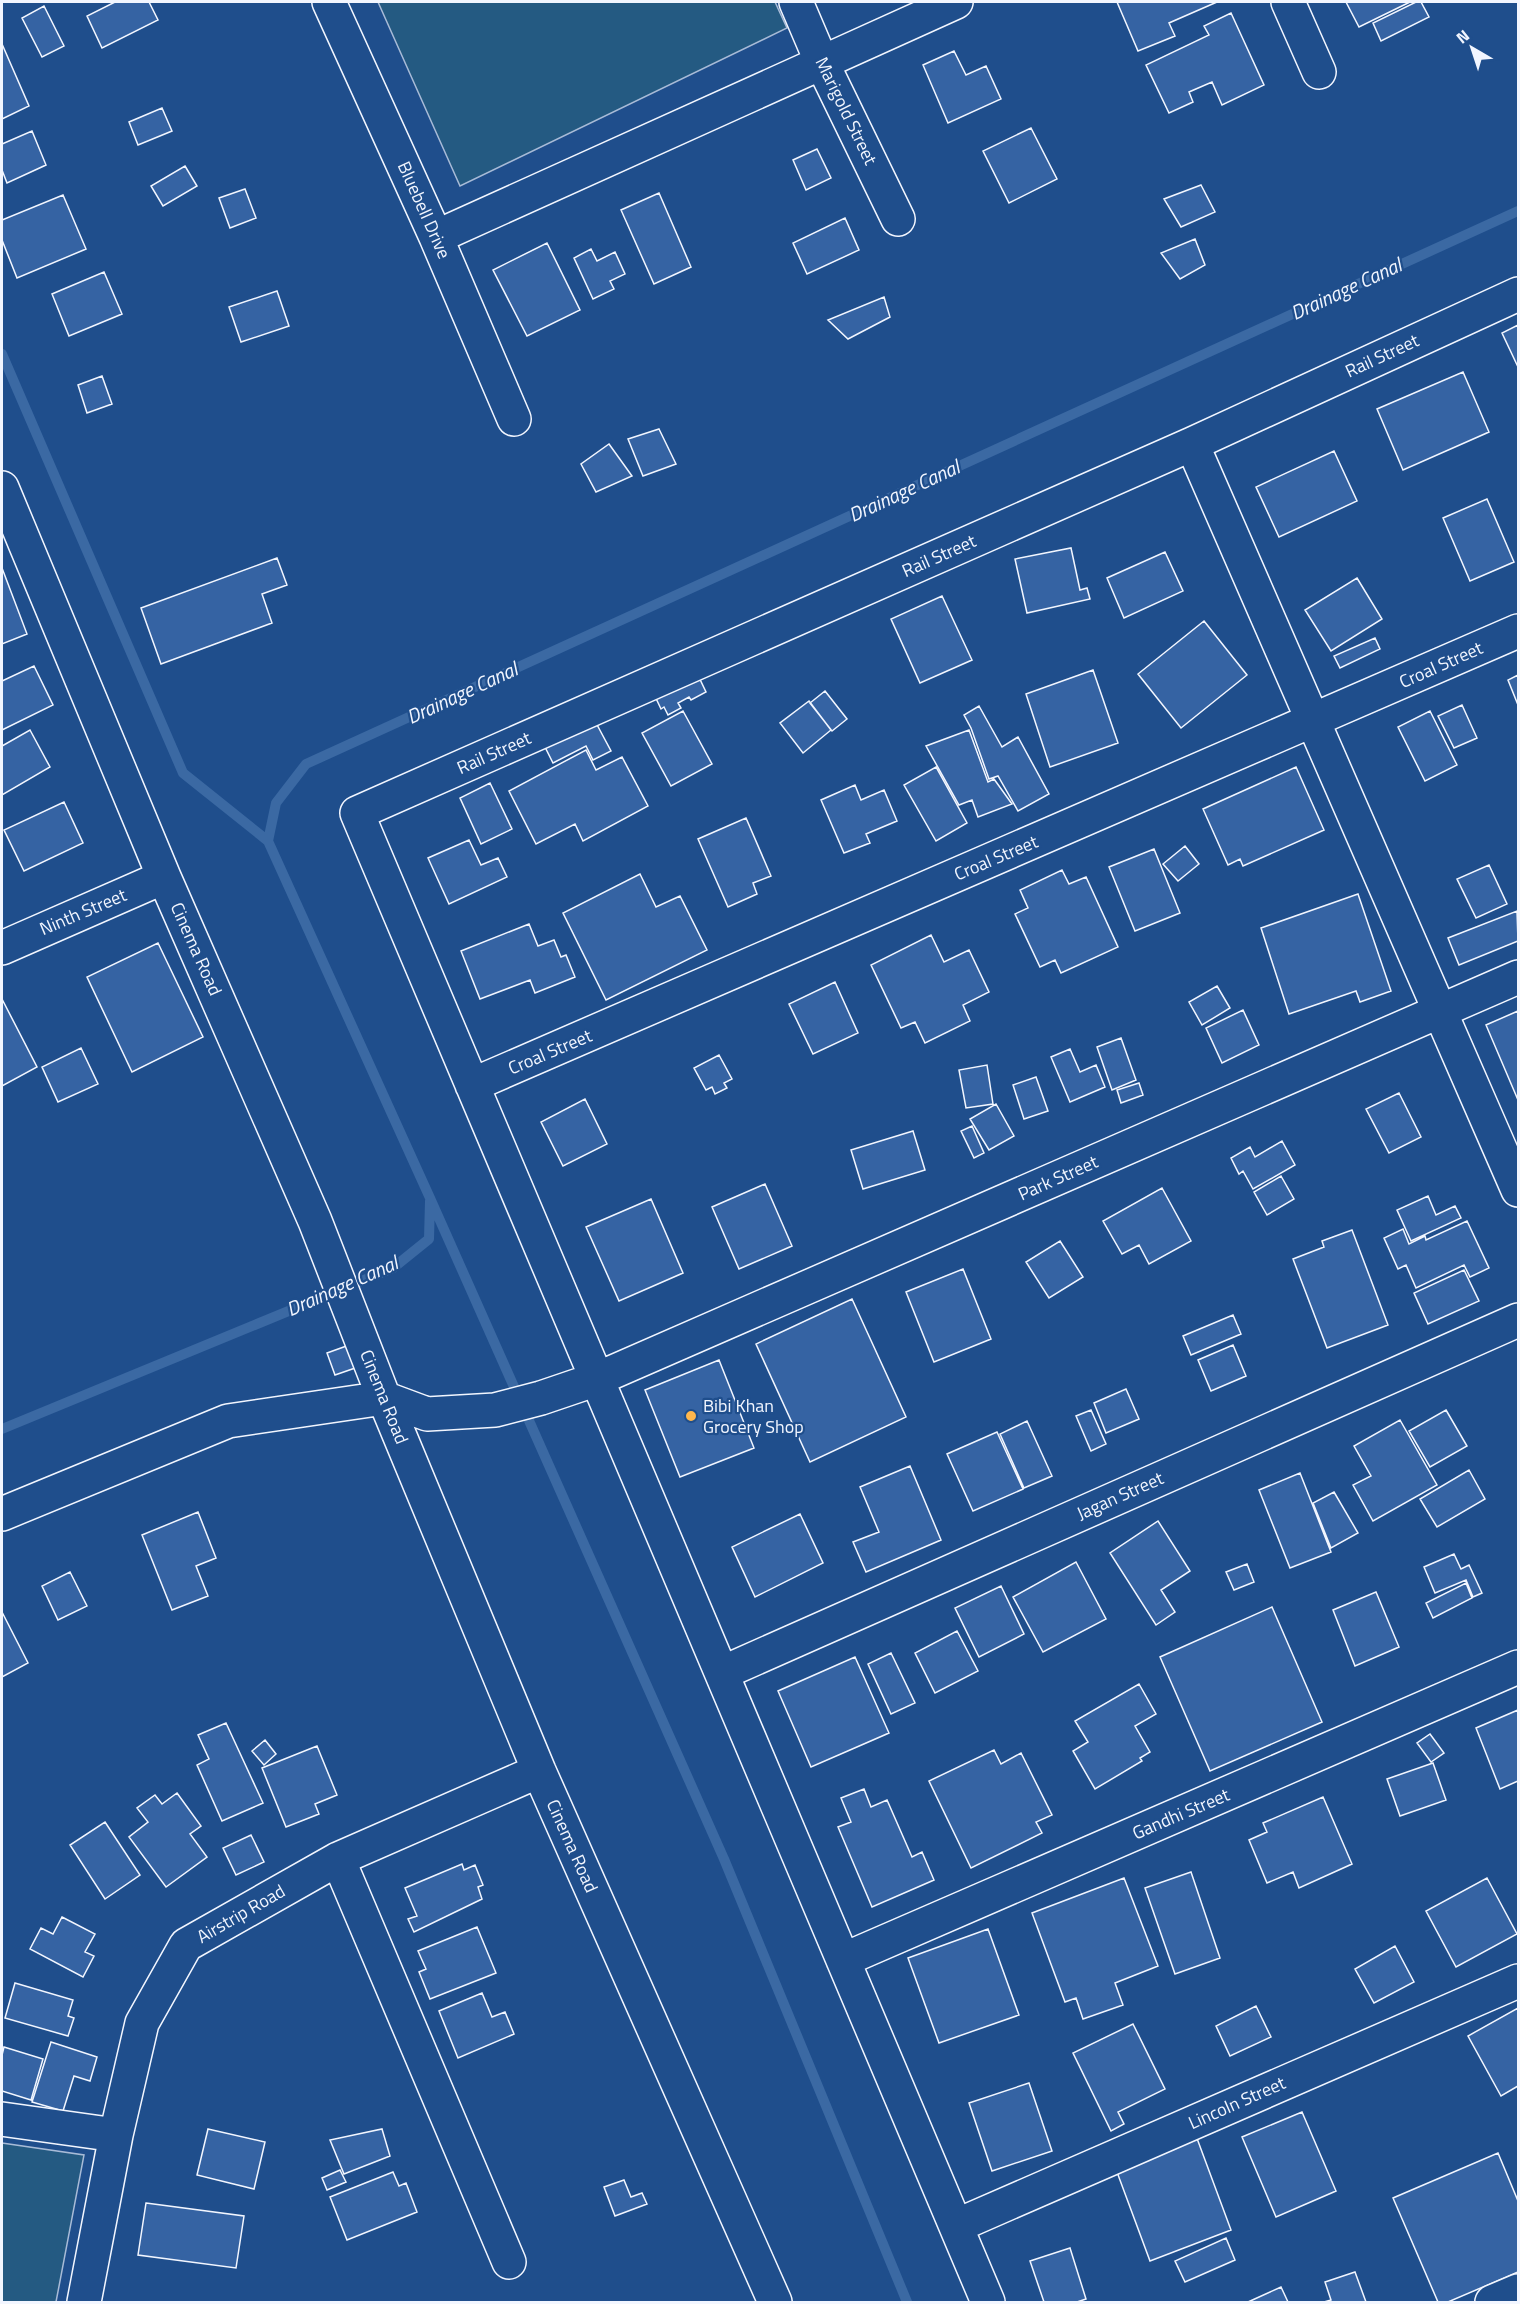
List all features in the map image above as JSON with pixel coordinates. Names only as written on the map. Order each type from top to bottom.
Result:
[{"type":"street","name":"Bluebell Drive","points":[[329,2],[436,237],[514,419]]},
{"type":"street","name":"Marigold Street","points":[[796,2],[822,63],[898,219]]},
{"type":"street","points":[[436,237],[956,2]]},
{"type":"street","points":[[1288,2],[1319,72]]},
{"type":"street","name":"Rail Street","points":[[472,1085],[357,813],[1192,444],[1518,294]]},
{"type":"street","points":[[1192,444],[1518,1190]]},
{"type":"street","name":"Cinema Road","points":[[2,489],[164,877],[315,1221],[384,1398],[539,1771],[776,2302]]},
{"type":"street","name":"Croal Street","points":[[472,1085],[1518,631]]},
{"type":"street","name":"Ninth Street","points":[[2,948],[164,877]]},
{"type":"street","name":"Park Street","points":[[384,1398],[427,1414],[495,1410],[542,1398],[597,1379],[1518,977]]},
{"type":"street","points":[[472,1085],[988,2302]]},
{"type":"street","name":"Jagan Street","points":[[722,1673],[1518,1320]]},
{"type":"street","points":[[2,1514],[228,1420],[384,1398]]},
{"type":"street","name":"Gandhi Street","points":[[843,1960],[1518,1667]]},
{"type":"street","name":"Airstrip Road","points":[[84,2302],[116,2135],[141,2023],[186,1945],[338,1859],[539,1771]]},
{"type":"street","points":[[338,1859],[509,2262]]},
{"type":"street","name":"Lincoln Street","points":[[956,2226],[1518,1981]]},
{"type":"street","points":[[2,2119],[116,2135]]},
{"type":"street","points":[[1492,2302],[1518,2291]]},
{"type":"shaded area","points":[[378,2],[775,2],[787,28],[460,186]]},
{"type":"shaded area","points":[[2,2143],[84,2155],[56,2302],[2,2302]]},
{"type":"building","points":[[115,2],[149,2],[158,20],[102,48],[87,16]]},
{"type":"building","points":[[1117,2],[1217,2],[1169,23],[1175,36],[1138,51]]},
{"type":"building","points":[[1346,2],[1410,2],[1359,27]]},
{"type":"building","points":[[1416,2],[1421,2],[1429,17],[1381,41],[1373,23]]},
{"type":"building","points":[[44,6],[64,46],[42,57],[22,18]]},
{"type":"building","points":[[1231,13],[1264,85],[1222,105],[1212,82],[1189,92],[1193,102],[1169,113],[1146,65],[1209,35],[1204,26]]},
{"type":"building","points":[[2,44],[29,106],[2,119]]},
{"type":"building","points":[[954,51],[966,75],[986,66],[1001,99],[948,123],[923,65]]},
{"type":"building","points":[[162,108],[172,131],[138,145],[129,122]]},
{"type":"building","points":[[1031,128],[1057,179],[1009,203],[983,151]]},
{"type":"building","points":[[32,131],[46,165],[7,183],[2,170],[2,144]]},
{"type":"building","points":[[817,149],[831,178],[806,190],[793,160]]},
{"type":"building","points":[[185,166],[197,186],[163,206],[151,186]]},
{"type":"building","points":[[1201,185],[1215,212],[1181,227],[1164,199]]},
{"type":"building","points":[[245,189],[256,218],[230,228],[219,198]]},
{"type":"building","points":[[659,193],[691,267],[654,284],[621,210]]},
{"type":"building","points":[[63,195],[86,249],[17,278],[2,240],[2,220]]},
{"type":"building","points":[[845,218],[859,250],[807,274],[793,243]]},
{"type":"building","points":[[1195,239],[1205,265],[1180,279],[1161,253]]},
{"type":"building","points":[[547,243],[580,310],[527,336],[493,270]]},
{"type":"building","points":[[591,249],[597,261],[615,252],[625,274],[610,281],[614,289],[593,299],[574,258]]},
{"type":"building","points":[[104,272],[122,314],[69,336],[52,294]]},
{"type":"building","points":[[277,291],[289,326],[241,342],[229,307]]},
{"type":"building","points":[[884,297],[890,317],[848,339],[828,320]]},
{"type":"building","points":[[1518,325],[1518,367],[1502,333]]},
{"type":"building","points":[[1463,372],[1489,432],[1403,470],[1377,409]]},
{"type":"building","points":[[102,376],[112,404],[87,413],[78,385]]},
{"type":"building","points":[[659,429],[676,464],[643,476],[628,439]]},
{"type":"building","points":[[609,444],[632,476],[596,492],[581,464]]},
{"type":"building","points":[[1334,451],[1357,501],[1279,537],[1256,487]]},
{"type":"building","points":[[1487,499],[1514,562],[1470,581],[1443,518]]},
{"type":"building","points":[[1071,548],[1080,590],[1087,588],[1090,599],[1027,613],[1015,559]]},
{"type":"building","points":[[1165,552],[1183,591],[1124,618],[1107,578]]},
{"type":"building","points":[[277,558],[287,585],[262,594],[272,623],[161,664],[141,608]]},
{"type":"building","points":[[2,568],[27,634],[2,644]]},
{"type":"building","points":[[1357,578],[1382,619],[1331,651],[1305,610]]},
{"type":"building","points":[[942,596],[972,660],[920,683],[891,619]]},
{"type":"building","points":[[1204,621],[1247,675],[1181,728],[1138,674]]},
{"type":"building","points":[[1375,638],[1380,649],[1340,668],[1334,656]]},
{"type":"building","points":[[34,666],[53,705],[2,730],[2,681]]},
{"type":"building","points":[[695,669],[706,692],[691,700],[689,697],[678,703],[681,708],[668,715],[664,707],[661,709],[653,692]]},
{"type":"building","points":[[1093,670],[1118,743],[1050,767],[1026,694]]},
{"type":"building","points":[[1518,675],[1518,705],[1508,680]]},
{"type":"building","points":[[825,691],[847,719],[832,731],[810,703]]},
{"type":"building","points":[[809,701],[831,730],[803,753],[780,723]]},
{"type":"building","points":[[1462,705],[1477,738],[1454,748],[1438,716]]},
{"type":"building","points":[[979,706],[1002,747],[1018,737],[1049,794],[1018,811],[998,776],[989,779],[964,715]]},
{"type":"building","points":[[683,711],[712,764],[671,786],[642,733]]},
{"type":"building","points":[[1430,711],[1457,765],[1425,781],[1398,727]]},
{"type":"building","points":[[595,721],[611,751],[593,760],[586,746],[553,763],[545,747]]},
{"type":"building","points":[[30,730],[50,767],[2,795],[2,746]]},
{"type":"building","points":[[969,730],[988,782],[994,779],[1012,804],[978,817],[972,800],[959,805],[926,746]]},
{"type":"building","points":[[586,750],[596,770],[622,757],[648,806],[583,841],[575,824],[536,844],[509,791]]},
{"type":"building","points":[[936,767],[967,823],[936,841],[904,785]]},
{"type":"building","points":[[1296,767],[1324,830],[1243,866],[1240,859],[1228,865],[1203,809]]},
{"type":"building","points":[[490,783],[512,829],[481,844],[460,798]]},
{"type":"building","points":[[855,785],[861,800],[884,790],[897,821],[866,834],[870,843],[844,853],[821,800]]},
{"type":"building","points":[[64,802],[83,843],[24,871],[4,830]]},
{"type":"building","points":[[746,818],[771,876],[753,883],[757,894],[728,907],[698,839]]},
{"type":"building","points":[[469,840],[481,865],[498,858],[507,877],[449,904],[428,858]]},
{"type":"building","points":[[1185,846],[1199,864],[1178,881],[1163,864]]},
{"type":"building","points":[[1154,849],[1180,913],[1135,931],[1109,867]]},
{"type":"building","points":[[1489,865],[1507,904],[1476,918],[1457,879]]},
{"type":"building","points":[[1062,870],[1069,884],[1086,877],[1118,947],[1061,973],[1055,960],[1040,967],[1015,914],[1028,908],[1020,890]]},
{"type":"building","points":[[640,874],[656,907],[680,896],[707,950],[606,1000],[563,913]]},
{"type":"building","points":[[1358,894],[1391,991],[1360,1002],[1356,991],[1289,1014],[1261,928]]},
{"type":"building","points":[[1517,911],[1518,941],[1459,965],[1448,938]]},
{"type":"building","points":[[529,924],[538,946],[554,940],[561,957],[566,955],[575,977],[535,993],[530,980],[480,999],[461,951]]},
{"type":"building","points":[[931,935],[944,962],[969,950],[989,992],[963,1005],[970,1021],[925,1043],[915,1022],[901,1028],[871,965]]},
{"type":"building","points":[[158,943],[203,1037],[132,1072],[87,977]]},
{"type":"building","points":[[835,982],[858,1033],[813,1054],[789,1004]]},
{"type":"building","points":[[1217,986],[1230,1008],[1202,1025],[1189,1002]]},
{"type":"building","points":[[2,999],[37,1067],[2,1086]]},
{"type":"building","points":[[1243,1010],[1259,1045],[1222,1063],[1206,1028]]},
{"type":"building","points":[[1518,1011],[1518,1100],[1486,1025]]},
{"type":"building","points":[[1121,1038],[1136,1080],[1112,1090],[1097,1047]]},
{"type":"building","points":[[81,1048],[98,1084],[58,1102],[42,1067]]},
{"type":"building","points":[[1070,1049],[1080,1072],[1096,1065],[1105,1087],[1070,1102],[1051,1057]]},
{"type":"building","points":[[719,1055],[732,1079],[724,1083],[727,1088],[715,1094],[712,1087],[706,1090],[694,1068]]},
{"type":"building","points":[[987,1065],[993,1104],[966,1108],[959,1070]]},
{"type":"building","points":[[1036,1077],[1048,1111],[1024,1119],[1013,1085]]},
{"type":"building","points":[[1139,1083],[1143,1095],[1121,1103],[1117,1090]]},
{"type":"building","points":[[1399,1093],[1421,1137],[1389,1153],[1366,1109]]},
{"type":"building","points":[[585,1099],[607,1144],[563,1166],[541,1122]]},
{"type":"building","points":[[996,1104],[1014,1136],[989,1150],[970,1119]]},
{"type":"building","points":[[972,1126],[984,1153],[974,1158],[961,1131]]},
{"type":"building","points":[[913,1131],[925,1170],[863,1189],[851,1150]]},
{"type":"building","points":[[1282,1141],[1295,1165],[1253,1189],[1243,1171],[1239,1174],[1231,1158],[1250,1147],[1255,1157]]},
{"type":"building","points":[[1281,1176],[1294,1199],[1267,1215],[1254,1192]]},
{"type":"building","points":[[765,1184],[792,1246],[739,1269],[712,1207]]},
{"type":"building","points":[[1162,1188],[1191,1241],[1149,1264],[1139,1245],[1122,1254],[1103,1221]]},
{"type":"building","points":[[1428,1196],[1436,1215],[1455,1206],[1461,1218],[1411,1241],[1397,1210]]},
{"type":"building","points":[[651,1199],[683,1273],[619,1301],[586,1227]]},
{"type":"building","points":[[1467,1221],[1489,1268],[1470,1277],[1464,1265],[1416,1288],[1406,1265],[1398,1269],[1384,1238],[1403,1229],[1409,1244],[1425,1236],[1426,1240]]},
{"type":"building","points":[[1352,1230],[1388,1325],[1327,1348],[1293,1259],[1324,1247],[1322,1241]]},
{"type":"building","points":[[1060,1241],[1083,1277],[1049,1298],[1026,1262]]},
{"type":"building","points":[[963,1269],[991,1339],[934,1362],[906,1292]]},
{"type":"building","points":[[1464,1270],[1479,1301],[1428,1324],[1414,1293]]},
{"type":"building","points":[[852,1299],[906,1417],[810,1462],[756,1344]]},
{"type":"building","points":[[1233,1315],[1241,1334],[1191,1355],[1183,1336]]},
{"type":"building","points":[[352,1344],[361,1366],[335,1375],[327,1353]]},
{"type":"building","points":[[1233,1345],[1246,1376],[1211,1391],[1198,1360]]},
{"type":"building","points":[[719,1360],[754,1448],[680,1477],[645,1390]]},
{"type":"building","points":[[1126,1389],[1139,1419],[1106,1433],[1094,1403]]},
{"type":"building","points":[[1091,1410],[1106,1444],[1091,1451],[1076,1416]]},
{"type":"building","points":[[1446,1410],[1467,1446],[1430,1467],[1409,1431]]},
{"type":"building","points":[[1400,1420],[1437,1485],[1373,1521],[1353,1485],[1371,1476],[1354,1446]]},
{"type":"building","points":[[1027,1421],[1052,1476],[1024,1488],[1000,1434]]},
{"type":"building","points":[[997,1432],[1023,1489],[973,1511],[947,1454]]},
{"type":"building","points":[[910,1466],[941,1540],[866,1572],[853,1542],[879,1532],[860,1487]]},
{"type":"building","points":[[1469,1470],[1485,1499],[1437,1527],[1420,1499]]},
{"type":"building","points":[[1300,1473],[1331,1552],[1290,1568],[1259,1490]]},
{"type":"building","points":[[1334,1492],[1358,1533],[1331,1548],[1313,1503]]},
{"type":"building","points":[[198,1512],[216,1558],[196,1566],[208,1596],[172,1610],[142,1535]]},
{"type":"building","points":[[800,1514],[823,1563],[755,1597],[732,1547]]},
{"type":"building","points":[[1158,1521],[1190,1571],[1161,1590],[1175,1612],[1156,1625],[1110,1553]]},
{"type":"building","points":[[1454,1554],[1461,1569],[1469,1565],[1482,1593],[1473,1597],[1466,1580],[1435,1593],[1424,1567]]},
{"type":"building","points":[[1076,1562],[1106,1619],[1043,1652],[1013,1597]]},
{"type":"building","points":[[1247,1564],[1254,1582],[1234,1590],[1226,1572]]},
{"type":"building","points":[[70,1572],[87,1606],[58,1620],[42,1586]]},
{"type":"building","points":[[1466,1583],[1472,1598],[1433,1618],[1426,1603]]},
{"type":"building","points":[[1001,1586],[1024,1634],[979,1657],[955,1608]]},
{"type":"building","points":[[1376,1592],[1399,1647],[1355,1666],[1333,1610]]},
{"type":"building","points":[[1272,1607],[1322,1722],[1210,1771],[1160,1657]]},
{"type":"building","points":[[2,1612],[28,1663],[2,1677]]},
{"type":"building","points":[[957,1631],[978,1671],[935,1693],[915,1653]]},
{"type":"building","points":[[891,1653],[915,1703],[891,1714],[868,1664]]},
{"type":"building","points":[[855,1657],[889,1733],[811,1767],[778,1691]]},
{"type":"building","points":[[1139,1684],[1156,1714],[1135,1726],[1150,1752],[1140,1758],[1142,1761],[1095,1789],[1073,1751],[1088,1742],[1075,1721]]},
{"type":"building","points":[[1518,1710],[1518,1781],[1500,1789],[1476,1728]]},
{"type":"building","points":[[226,1723],[263,1803],[222,1821],[197,1765],[209,1759],[198,1735]]},
{"type":"building","points":[[1430,1734],[1444,1753],[1431,1762],[1417,1743]]},
{"type":"building","points":[[265,1740],[276,1754],[264,1765],[252,1751]]},
{"type":"building","points":[[317,1746],[337,1795],[315,1804],[319,1814],[286,1827],[262,1768]]},
{"type":"building","points":[[994,1750],[1001,1764],[1021,1753],[1052,1815],[1036,1822],[1042,1833],[971,1868],[929,1781]]},
{"type":"building","points":[[1433,1763],[1446,1800],[1400,1816],[1387,1779]]},
{"type":"building","points":[[864,1789],[871,1807],[887,1800],[912,1857],[922,1852],[934,1880],[872,1907],[838,1827],[851,1822],[841,1798]]},
{"type":"building","points":[[177,1793],[201,1826],[190,1834],[207,1857],[166,1887],[129,1837],[148,1822],[137,1808],[155,1795],[162,1804]]},
{"type":"building","points":[[1323,1797],[1352,1864],[1299,1888],[1293,1872],[1267,1883],[1249,1840],[1267,1832],[1263,1823]]},
{"type":"building","points":[[105,1822],[140,1875],[105,1899],[70,1845]]},
{"type":"building","points":[[251,1835],[264,1862],[236,1875],[223,1848]]},
{"type":"building","points":[[462,1864],[464,1870],[475,1865],[483,1885],[478,1887],[482,1899],[414,1932],[408,1919],[417,1916],[405,1888]]},
{"type":"building","points":[[1191,1872],[1220,1958],[1175,1974],[1145,1888]]},
{"type":"building","points":[[1124,1878],[1158,1966],[1115,1983],[1123,2005],[1083,2019],[1076,1998],[1065,2002],[1032,1913]]},
{"type":"building","points":[[1487,1878],[1517,1934],[1456,1967],[1426,1911]]},
{"type":"building","points":[[62,1917],[95,1934],[85,1952],[94,1956],[83,1977],[30,1949],[41,1928],[53,1934]]},
{"type":"building","points":[[477,1927],[496,1973],[430,1999],[419,1972],[426,1969],[418,1951]]},
{"type":"building","points":[[988,1929],[1019,2015],[939,2043],[908,1958]]},
{"type":"building","points":[[1395,1946],[1414,1982],[1374,2003],[1355,1969]]},
{"type":"building","points":[[15,1983],[73,2000],[68,2016],[74,2018],[68,2036],[5,2018]]},
{"type":"building","points":[[482,1993],[492,2017],[505,2012],[514,2034],[458,2058],[439,2011]]},
{"type":"building","points":[[1256,2006],[1271,2037],[1230,2056],[1216,2026]]},
{"type":"building","points":[[1518,2008],[1518,2086],[1501,2096],[1468,2036]]},
{"type":"building","points":[[1133,2024],[1165,2089],[1118,2112],[1124,2124],[1111,2131],[1073,2053]]},
{"type":"building","points":[[51,2042],[97,2057],[90,2081],[74,2076],[63,2111],[32,2102]]},
{"type":"building","points":[[4,2047],[43,2059],[31,2100],[2,2091]]},
{"type":"building","points":[[1029,2083],[1052,2151],[992,2171],[969,2103]]},
{"type":"building","points":[[1302,2112],[1336,2191],[1276,2217],[1242,2137]]},
{"type":"building","points":[[208,2129],[265,2142],[254,2189],[197,2175]]},
{"type":"building","points":[[382,2129],[390,2156],[344,2174],[330,2140]]},
{"type":"building","points":[[1195,2133],[1231,2230],[1150,2261],[1114,2164]]},
{"type":"building","points":[[1498,2153],[1518,2201],[1518,2272],[1448,2302],[1438,2302],[1393,2198]]},
{"type":"building","points":[[340,2170],[346,2182],[327,2190],[322,2178]]},
{"type":"building","points":[[393,2172],[399,2186],[406,2183],[417,2212],[347,2240],[330,2197]]},
{"type":"building","points":[[624,2180],[631,2197],[642,2193],[647,2204],[615,2216],[604,2187]]},
{"type":"building","points":[[146,2203],[244,2216],[236,2268],[138,2255]]},
{"type":"building","points":[[1226,2238],[1235,2260],[1185,2282],[1175,2261]]},
{"type":"building","points":[[1070,2248],[1086,2299],[1077,2302],[1044,2302],[1030,2261]]},
{"type":"building","points":[[1355,2272],[1366,2302],[1324,2302],[1331,2300],[1325,2282]]},
{"type":"building","points":[[1281,2287],[1288,2302],[1248,2302]]},
{"type":"waterway","name":"Drainage Canal","points":[[907,2302],[724,1859],[430,1198],[268,841],[276,803],[306,764],[1518,211]]},
{"type":"waterway","points":[[2,354],[183,773],[268,841]]},
{"type":"waterway","name":"Drainage Canal","points":[[2,1429],[393,1268],[429,1239],[430,1201]]},
{"type":"place","name":"Bibi Khan Grocery Shop","points":[[691,1416]]}]
